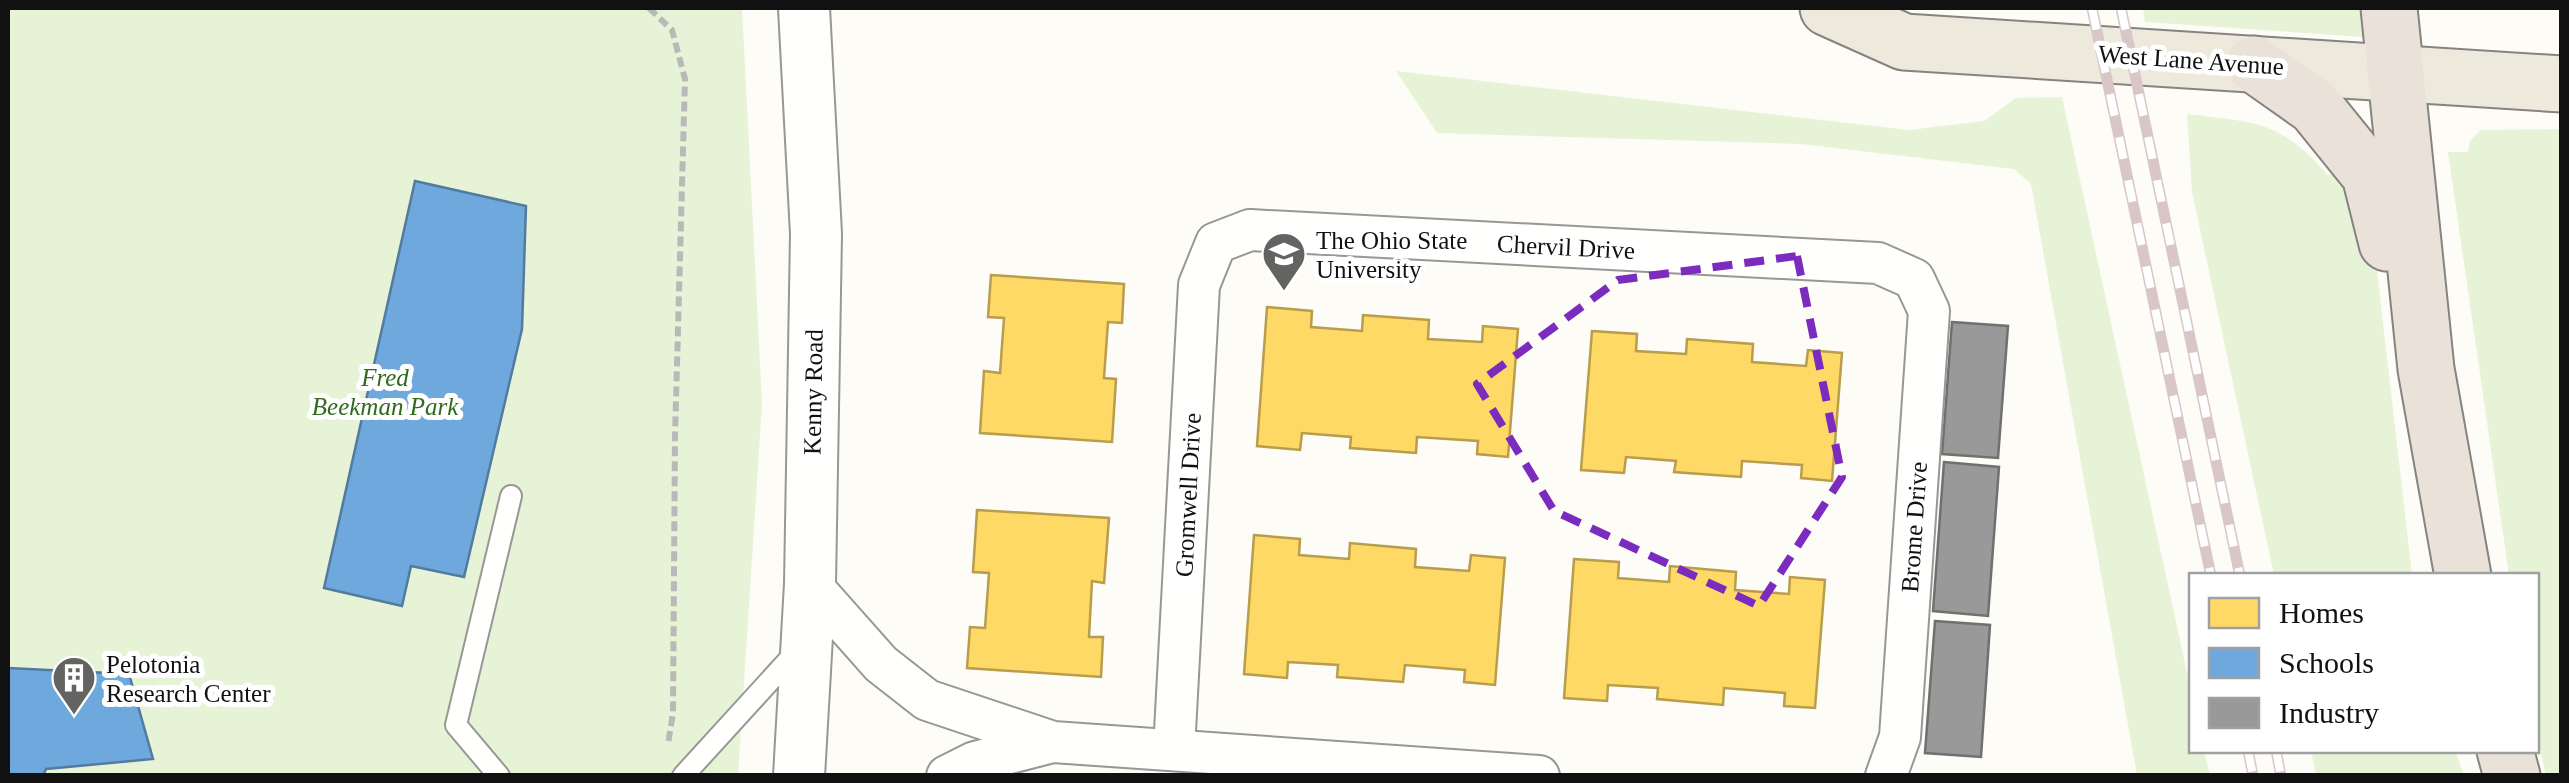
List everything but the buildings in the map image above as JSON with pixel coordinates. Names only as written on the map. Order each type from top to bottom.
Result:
[{"type":"highway","points":[[2389,8],[2426,369],[2462,573]]},
{"type":"highway","points":[[2254,64],[2315,107],[2370,174],[2426,369]]},
{"type":"main road","name":"West Lane Avenue","points":[[1828,8],[1904,42],[2562,84]]},
{"type":"street","name":"Kenny Road","points":[[800,776],[810,584],[816,234],[804,8]]},
{"type":"street","name":"Chervil Drive","points":[[1216,243],[1250,230],[1878,263],[1914,279]]},
{"type":"street","name":"Gromwell Drive","points":[[1174,750],[1199,285],[1216,243]]},
{"type":"street","name":"Brome Drive","points":[[1886,776],[1900,737],[1929,311],[1914,279]]},
{"type":"street","points":[[810,584],[882,664],[927,700],[1053,742],[1539,776]]},
{"type":"street","points":[[947,776],[975,762],[1053,742]]},
{"type":"lane","points":[[499,776],[456,724],[511,496]]},
{"type":"lane","points":[[683,776],[808,639]]},
{"type":"path","points":[[649,8],[672,30],[685,79],[674,436],[674,713],[665,759]]},
{"type":"highlighted area","points":[[1797,256],[1842,477],[1759,606],[1554,511],[1477,384],[1618,280]]},
{"type":"green space","name":"Fred Beekman Park","points":[[8,8],[742,8],[762,404],[738,775],[8,775]]},
{"type":"green space","points":[[2143,8],[2360,8],[2372,14],[2373,33],[2364,37],[2145,22]]},
{"type":"green space","points":[[1396,71],[1909,130],[1984,121],[2016,98],[2062,97],[2189,682],[2189,753],[2204,753],[2210,775],[2137,775],[2031,184],[2014,169],[1801,144],[1437,133]]},
{"type":"green space","points":[[2187,114],[2249,122],[2280,133],[2328,175],[2348,164],[2371,218],[2412,573],[2274,573],[2192,192]]},
{"type":"green space","points":[[2561,129],[2562,775],[2546,776],[2539,744],[2539,573],[2509,573],[2448,152],[2468,152],[2470,141],[2481,130]]},
{"type":"green space","points":[[2311,753],[2456,753],[2464,775],[2316,775]]},
{"type":"railway","points":[[2092,8],[2210,573]]},
{"type":"railway","points":[[2121,8],[2239,573]]},
{"type":"railway","points":[[2249,753],[2253,776]]},
{"type":"railway","points":[[2277,753],[2281,776]]},
{"type":"place","name":"The Ohio State University","points":[[1284,292]]},
{"type":"place","name":"Pelotonia Research Center","points":[[74,716]]}]
